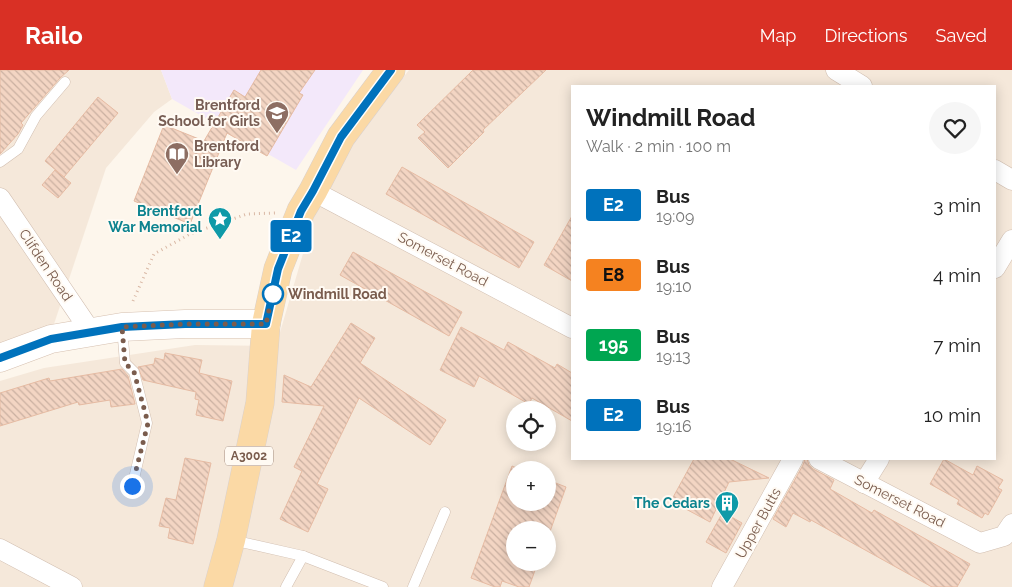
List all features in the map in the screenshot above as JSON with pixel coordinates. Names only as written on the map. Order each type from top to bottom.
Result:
[{"type":"main road","name":"A3002","points":[[218,587],[231,540],[260,403],[266,324],[278,269],[307,201],[341,137],[391,70]]},
{"type":"main road","points":[[0,358],[51,339],[122,327],[185,324],[266,324]]},
{"type":"street","points":[[836,70],[860,85]]},
{"type":"street","points":[[996,171],[1012,180]]},
{"type":"street","name":"Clifden Road","points":[[0,198],[91,332]]},
{"type":"street","name":"Somerset Road","points":[[307,201],[571,328]]},
{"type":"street","points":[[996,266],[1012,240]]},
{"type":"street","name":"Upper Butts","points":[[722,587],[792,460]]},
{"type":"street","name":"Somerset Road","points":[[821,460],[980,543],[1004,536],[1012,524]]},
{"type":"street","points":[[864,483],[878,460]]},
{"type":"street","points":[[0,549],[72,587]]},
{"type":"lane","points":[[0,162],[18,149],[36,116],[65,82]]},
{"type":"lane","points":[[122,327],[125,363],[134,372],[148,423],[132,486]]},
{"type":"lane","points":[[413,587],[445,512]]},
{"type":"lane","points":[[231,540],[303,556],[383,587]]},
{"type":"lane","points":[[286,587],[303,556]]},
{"type":"path","points":[[122,327],[154,254],[190,234],[247,214],[307,201]]},
{"type":"shaded area","points":[[0,70],[161,70],[172,99],[154,112],[106,168],[54,324],[0,345]]},
{"type":"shaded area","name":"Brentford School for Girls","points":[[161,70],[363,70],[296,170],[172,99]]},
{"type":"shaded area","points":[[409,70],[1012,70],[1012,587],[0,587],[0,381],[44,368],[195,345],[276,346],[314,216],[353,143]]},
{"type":"building","points":[[0,70],[69,70],[21,123],[23,125],[18,134],[0,154]]},
{"type":"building","points":[[261,70],[315,70],[299,93],[303,95],[267,156],[227,133],[190,224],[134,201],[164,125],[204,141],[234,90],[245,97]]},
{"type":"building","points":[[473,70],[546,70],[483,130],[484,132],[448,168],[418,138],[425,132],[417,125]]},
{"type":"building","points":[[98,97],[118,113],[64,177],[45,161]]},
{"type":"building","points":[[402,167],[534,242],[519,268],[386,194]]},
{"type":"building","points":[[55,170],[71,183],[58,198],[42,185]]},
{"type":"building","points":[[571,218],[571,280],[544,265]]},
{"type":"building","points":[[353,252],[462,312],[449,336],[340,275]]},
{"type":"building","points":[[351,323],[375,338],[360,363],[446,420],[430,445],[359,398],[317,484],[328,489],[308,532],[280,519],[302,471],[294,467],[324,406],[282,402],[284,375],[311,387]]},
{"type":"building","points":[[461,327],[504,350],[508,342],[555,368],[557,364],[571,372],[571,420],[556,412],[556,401],[537,401],[532,398],[530,401],[524,401],[479,376],[474,387],[440,370]]},
{"type":"building","points":[[165,353],[202,360],[199,373],[232,381],[223,421],[196,415],[199,400],[195,399],[196,392],[143,380],[138,367],[154,364],[155,358],[164,360]]},
{"type":"building","points":[[122,369],[128,376],[135,404],[111,407],[110,400],[79,405],[78,402],[0,426],[0,393],[49,378],[50,381]]},
{"type":"building","points":[[185,458],[211,463],[193,544],[168,538],[170,528],[159,526],[166,498],[176,500]]},
{"type":"building","points":[[693,460],[732,460],[769,478],[729,482],[710,522],[671,501]]},
{"type":"building","points":[[805,460],[807,460],[813,469],[834,480],[830,489],[872,513],[874,510],[970,564],[957,587],[932,587],[811,520],[810,522],[793,513],[786,527],[773,519]]},
{"type":"building","points":[[943,460],[973,475],[977,466],[1003,480],[998,488],[1002,490],[988,515],[985,513],[982,518],[957,504],[959,500],[930,484]]},
{"type":"building","points":[[506,482],[506,511],[556,511],[556,483],[566,487],[554,521],[506,521],[506,571],[535,571],[529,587],[519,587],[502,581],[500,587],[495,587],[471,578]]},
{"type":"building","points":[[723,512],[742,523],[726,553],[706,542]]},
{"type":"bus line","name":"E2","points":[[0,358],[51,339],[122,327],[185,324],[266,324],[278,269],[301,211],[341,137],[391,70]]},
{"type":"place","name":"Brentford School for Girls","points":[[277,134]]},
{"type":"place","name":"Brentford Library","points":[[177,175]]},
{"type":"place","name":"Brentford War Memorial","points":[[220,240]]},
{"type":"place","name":"Windmill Road","points":[[273,294]]},
{"type":"place","name":"The Cedars","points":[[727,524]]},
{"type":"route","points":[[132,486],[148,423],[134,372],[125,363],[122,327],[185,324],[266,324],[274,287],[273,294]]}]
